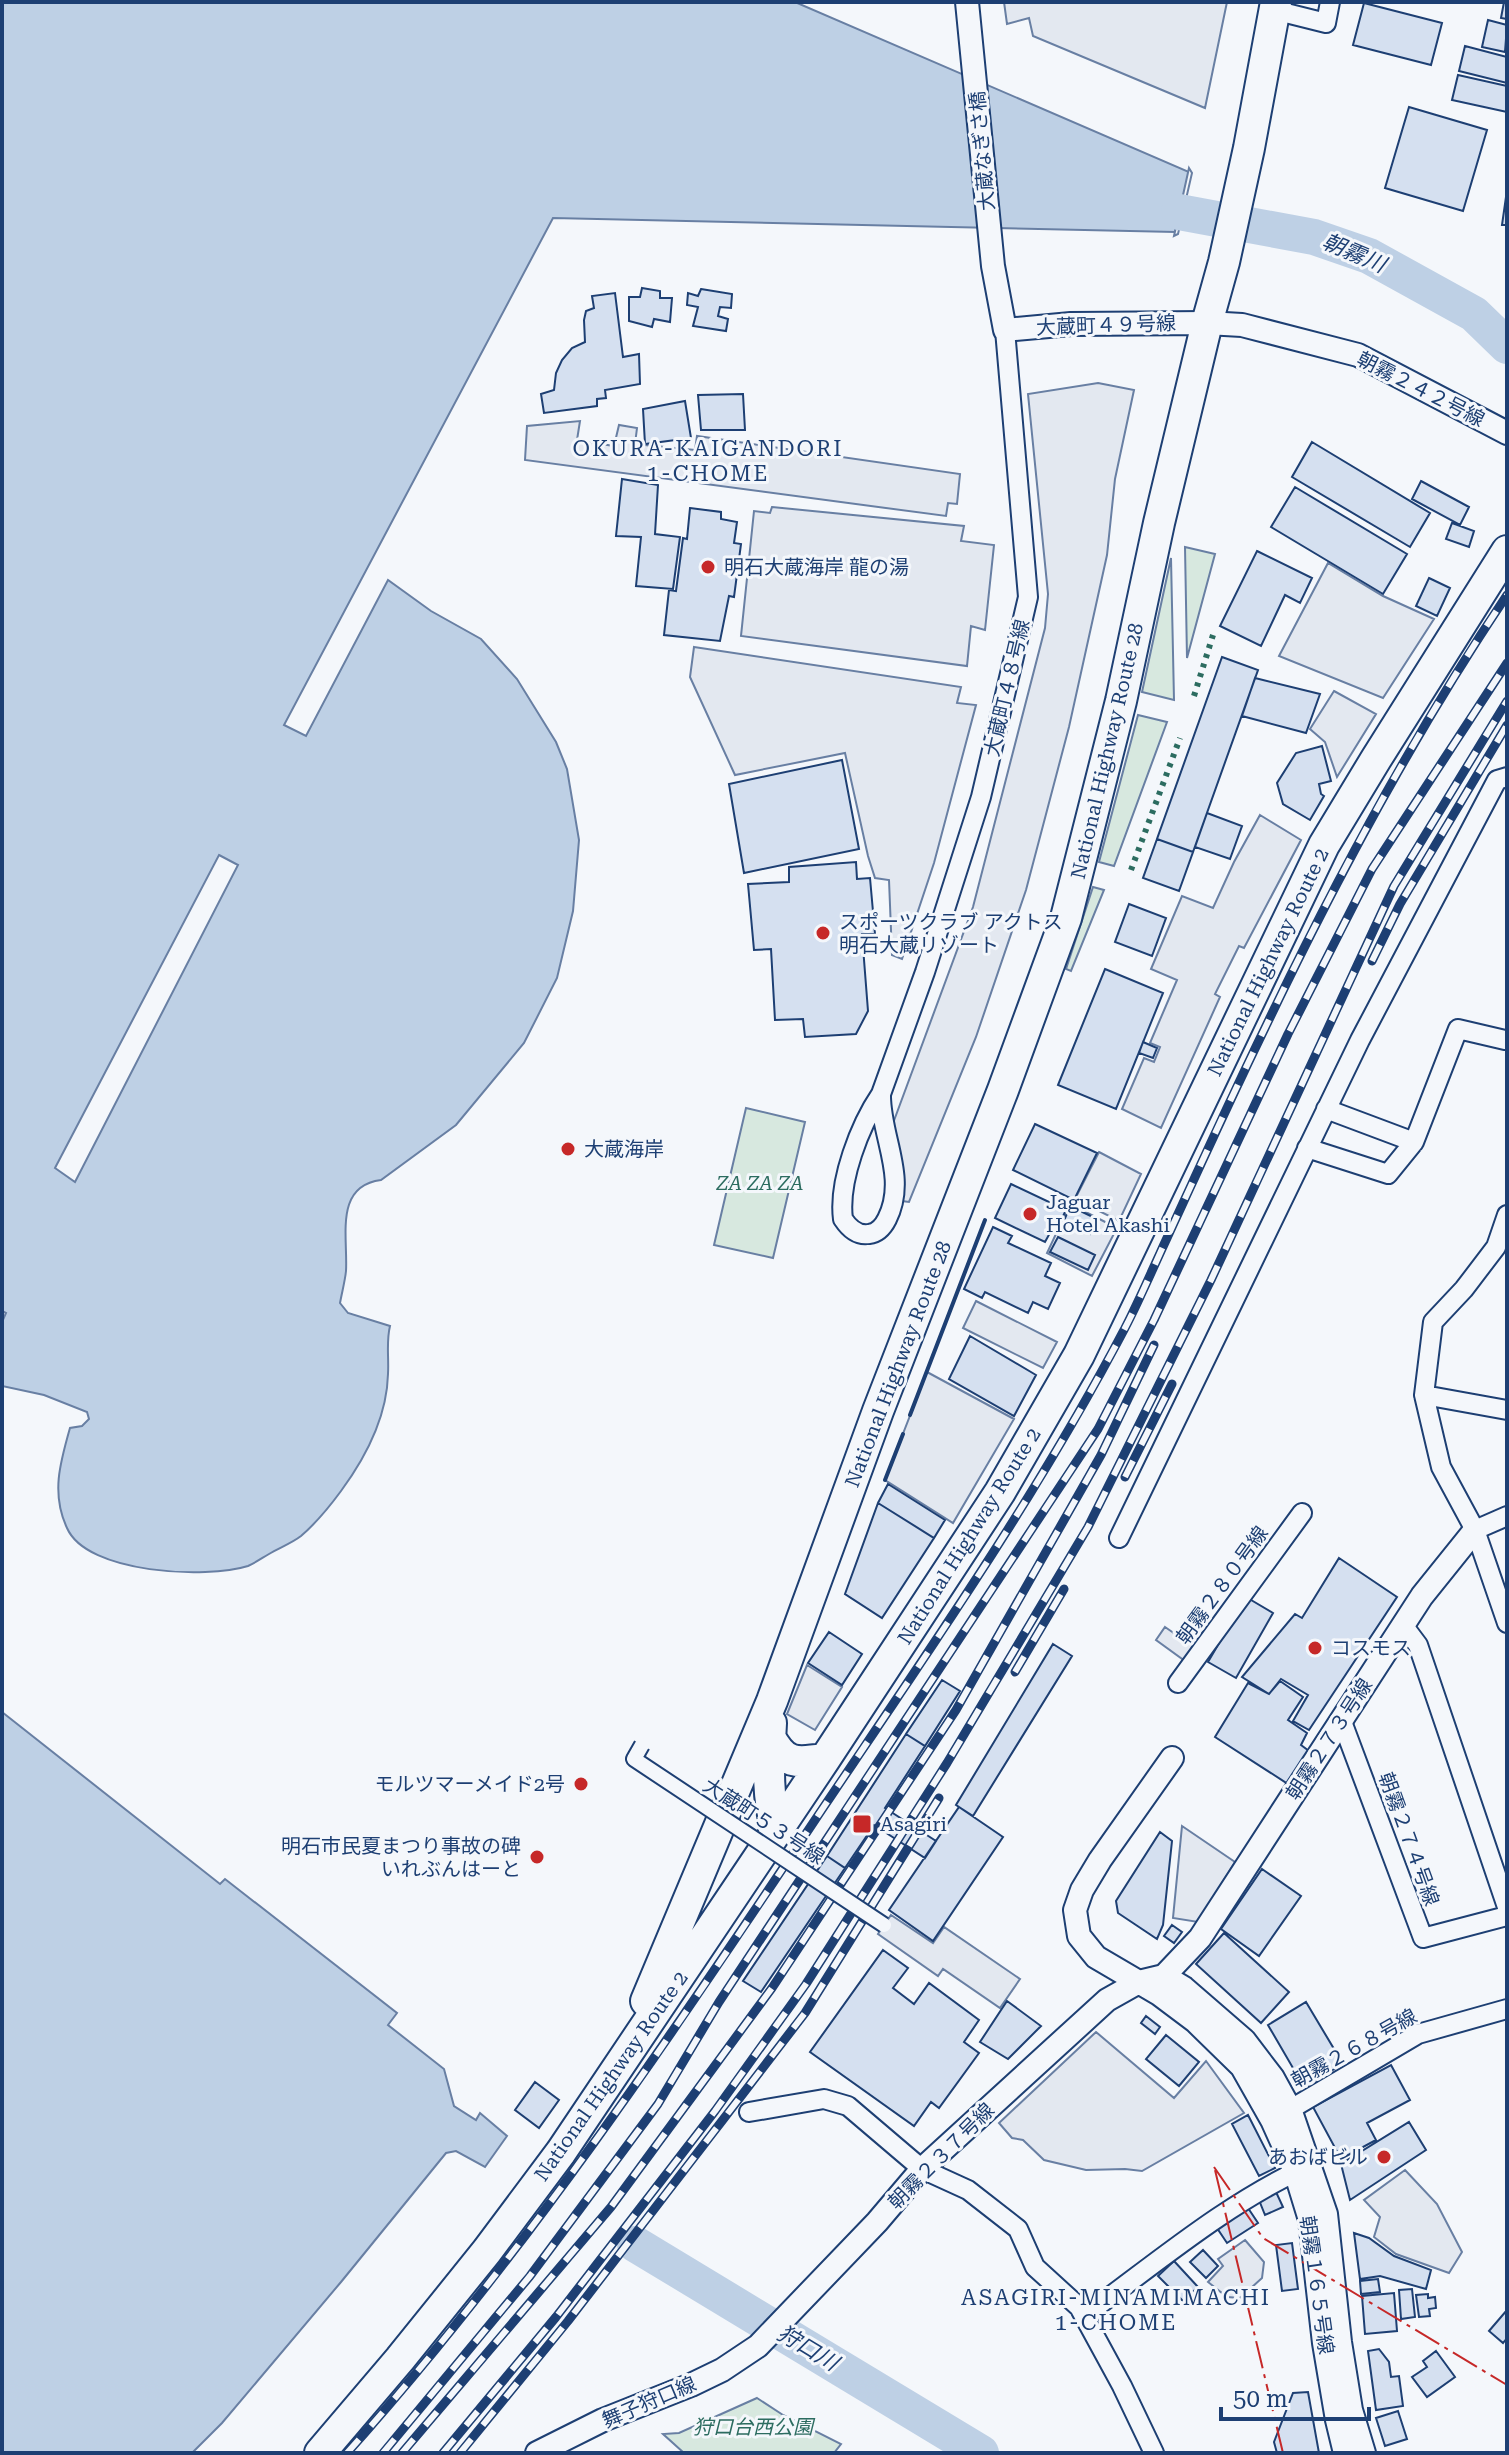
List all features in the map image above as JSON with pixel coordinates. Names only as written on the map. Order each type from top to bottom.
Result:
[{"type":"highway","name":"National Highway Route 28","points":[[636,2042],[647,2000],[772,1701],[878,1411],[1003,1090],[1066,918],[1121,701],[1159,523],[1224,262],[1275,6]]},
{"type":"highway","name":"National Highway Route 2","points":[[320,2453],[487,2251],[561,2152],[777,1832],[1000,1492],[1079,1355],[1324,845],[1507,551]]},
{"type":"highway","name":"National Highway Route 28","points":[[772,1701],[769,1804],[777,1832]]},
{"type":"highway","points":[[770,1737],[777,1750],[789,1760],[805,1762],[825,1759]]},
{"type":"street","name":"大蔵なぎさ橋","points":[[967,2],[993,266]]},
{"type":"street","points":[[1275,6],[1326,23],[1330,2]]},
{"type":"street","name":"大蔵町４８号線","points":[[881,1094],[880,1112],[896,1186],[895,1198],[882,1228],[872,1234],[864,1234],[856,1232],[843,1219],[843,1189],[870,1109],[881,1094],[925,972],[981,797],[1028,597],[1005,330],[993,266]]},
{"type":"street","name":"大蔵町４９号線","points":[[1005,330],[1071,324],[1242,325]]},
{"type":"street","name":"朝霧２４２号線","points":[[1242,325],[1358,355],[1507,433]]},
{"type":"street","points":[[1119,1538],[1360,1040],[1497,780],[1507,777]]},
{"type":"street","points":[[1307,1148],[1388,1174],[1414,1142],[1458,1029],[1505,1040]]},
{"type":"street","points":[[1326,1109],[1414,1142]]},
{"type":"street","points":[[1507,1215],[1502,1251],[1433,1322],[1424,1395],[1441,1467],[1475,1530],[1507,1623]]},
{"type":"street","points":[[1424,1395],[1507,1410]]},
{"type":"street","name":"朝霧２８０号線","points":[[1178,1683],[1302,1513]]},
{"type":"street","name":"朝霧２７３号線","points":[[1164,1976],[1200,1938],[1422,1596],[1475,1530],[1507,1516]]},
{"type":"street","points":[[1403,1625],[1418,1645],[1507,1907]]},
{"type":"street","name":"朝霧２７４号線","points":[[1341,1719],[1423,1938],[1507,1916]]},
{"type":"street","name":"大蔵町５３号線","points":[[642,1745],[634,1759],[884,1925]]},
{"type":"street","name":"朝霧１６５号線","points":[[1172,1758],[1082,1890],[1075,1910],[1079,1936],[1096,1957],[1195,2021],[1242,2067],[1281,2115]]},
{"type":"street","name":"朝霧２３７号線","points":[[758,2346],[877,2222],[922,2169],[1107,2000],[1139,1982],[1164,1976]]},
{"type":"street","name":"朝霧１６５号線","points":[[1164,1976],[1184,1988],[1244,2040],[1273,2078],[1281,2115],[1326,2214],[1340,2342],[1351,2410],[1364,2453]]},
{"type":"street","name":"朝霧２６８号線","points":[[1281,2115],[1418,2034],[1507,2009]]},
{"type":"street","points":[[749,2112],[824,2099],[848,2106],[922,2169],[968,2190],[1018,2229],[1035,2267],[1079,2307],[1154,2453]]},
{"type":"street","points":[[1086,2319],[1100,2304],[1205,2227],[1303,2168]]},
{"type":"street","name":"朝霧１６５号線","points":[[1303,2168],[1324,2343],[1345,2453]]},
{"type":"street","name":"舞子狩口線","points":[[537,2453],[603,2420],[722,2370],[758,2346]]},
{"type":"green space","points":[[1185,547],[1215,554],[1187,658]]},
{"type":"green space","points":[[1171,558],[1174,700],[1142,692]]},
{"type":"green space","points":[[1138,715],[1167,722],[1114,866],[1099,862]]},
{"type":"green space","points":[[1093,887],[1104,890],[1071,971],[1066,969]]},
{"type":"green space","name":"ZA ZA ZA","points":[[746,1108],[805,1122],[773,1258],[714,1245]]},
{"type":"green space","name":"狩口台西公園","points":[[757,2398],[783,2415],[841,2444],[834,2453],[684,2453],[663,2434],[679,2433]]},
{"type":"shaded area","points":[[1004,2],[1227,2],[1205,108],[1033,36],[1029,18],[1007,24]]},
{"type":"shaded area","points":[[1098,383],[1134,390],[1115,479],[1107,555],[1069,727],[1026,890],[976,1037],[909,1202],[902,1201],[892,1126],[973,907],[1045,628],[1048,594],[1028,394]]},
{"type":"shaded area","points":[[580,421],[577,440],[614,446],[619,425],[637,428],[635,444],[695,450],[697,436],[960,474],[957,504],[948,503],[946,516],[525,460],[527,426]]},
{"type":"shaded area","points":[[772,507],[964,526],[961,541],[994,545],[985,630],[971,626],[967,666],[741,636],[754,511],[770,513]]},
{"type":"shaded area","points":[[1328,563],[1383,596],[1434,619],[1383,698],[1279,656]]},
{"type":"shaded area","points":[[694,647],[961,687],[957,703],[976,705],[934,863],[902,959],[892,955],[889,880],[875,878],[845,753],[735,775],[690,677]]},
{"type":"shaded area","points":[[1334,691],[1376,714],[1337,777],[1325,742],[1310,729]]},
{"type":"shaded area","points":[[1260,815],[1301,840],[1244,948],[1239,946],[1215,994],[1220,997],[1161,1128],[1122,1109],[1144,1058],[1154,1062],[1160,1047],[1150,1043],[1177,980],[1151,969],[1182,896],[1213,908]]},
{"type":"shaded area","points":[[1099,1152],[1141,1174],[1119,1221],[1075,1199]]},
{"type":"shaded area","points":[[1070,1204],[1117,1228],[1092,1276],[1047,1253]]},
{"type":"shaded area","points":[[976,1301],[1057,1342],[1043,1368],[963,1328]]},
{"type":"shaded area","points":[[927,1372],[1014,1419],[953,1523],[885,1480]]},
{"type":"shaded area","points":[[1165,1627],[1194,1647],[1185,1661],[1156,1640]]},
{"type":"shaded area","points":[[807,1665],[842,1687],[815,1730],[787,1714]]},
{"type":"shaded area","points":[[1182,1826],[1235,1862],[1198,1922],[1173,1918]]},
{"type":"shaded area","points":[[891,1915],[933,1943],[944,1927],[1020,1979],[1000,2008],[943,1969],[938,1976],[878,1934]]},
{"type":"shaded area","points":[[1096,2032],[1174,2098],[1206,2061],[1244,2113],[1142,2171],[1086,2170],[1044,2160],[1023,2140],[1012,2138],[999,2123]]},
{"type":"shaded area","points":[[1405,2170],[1437,2204],[1462,2252],[1449,2273],[1396,2254],[1374,2237],[1380,2217],[1364,2200]]},
{"type":"shaded area","points":[[1245,2240],[1264,2262],[1262,2278],[1240,2298],[1227,2297],[1208,2282],[1223,2266],[1218,2259]]},
{"type":"water","points":[[2,2],[795,2],[1189,172],[1175,232],[553,218],[284,725],[306,736],[388,580],[431,611],[481,639],[517,679],[556,742],[567,769],[579,840],[573,911],[557,978],[524,1043],[456,1125],[381,1180],[366,1184],[350,1202],[346,1229],[346,1271],[340,1303],[348,1313],[390,1326],[387,1390],[367,1450],[341,1491],[306,1531],[248,1566],[178,1572],[122,1564],[98,1555],[79,1543],[67,1528],[58,1491],[60,1466],[70,1428],[82,1426],[89,1419],[87,1412],[44,1395],[2,1386],[2,1322],[6,1313],[2,1311]],"holes":[[[219,855],[238,865],[75,1182],[55,1168]]]},
{"type":"water","points":[[2,1712],[220,1884],[225,1879],[397,2013],[388,2025],[444,2069],[454,2106],[476,2120],[480,2113],[507,2136],[485,2167],[456,2151],[446,2153],[222,2423],[192,2453],[2,2453]]},
{"type":"pier","points":[[1189,168],[1192,173],[1178,234],[1174,236]]},
{"type":"building","points":[[1504,2],[1507,2],[1507,19],[1501,18]]},
{"type":"building","points":[[1364,3],[1442,23],[1431,65],[1353,45]]},
{"type":"building","points":[[1488,20],[1507,25],[1505,52],[1482,47]]},
{"type":"building","points":[[1465,46],[1507,57],[1507,83],[1459,71]]},
{"type":"building","points":[[1458,75],[1507,86],[1507,112],[1452,100]]},
{"type":"building","points":[[1409,107],[1487,130],[1463,211],[1385,188]]},
{"type":"building","points":[[1507,190],[1507,225],[1502,225]]},
{"type":"building","points":[[642,288],[660,291],[660,298],[672,298],[670,322],[654,319],[652,327],[629,321],[629,297],[640,297]]},
{"type":"building","points":[[701,289],[732,294],[731,308],[720,307],[718,316],[728,319],[726,331],[693,326],[698,307],[687,305],[688,293],[698,296]]},
{"type":"building","points":[[615,293],[623,357],[639,354],[640,384],[605,390],[606,398],[597,399],[597,406],[544,413],[541,394],[554,390],[556,373],[562,360],[572,348],[585,342],[584,320],[586,311],[594,308],[592,296]]},
{"type":"building","points":[[743,394],[745,430],[701,430],[698,395]]},
{"type":"building","points":[[685,401],[691,438],[645,444],[643,409]]},
{"type":"building","points":[[1312,442],[1430,513],[1410,547],[1292,477]]},
{"type":"building","points":[[622,479],[658,485],[655,534],[680,537],[673,589],[636,586],[641,537],[616,536]]},
{"type":"building","points":[[1421,481],[1469,507],[1460,525],[1412,499]]},
{"type":"building","points":[[1295,487],[1407,554],[1383,594],[1271,527]]},
{"type":"building","name":"明石大蔵海岸 龍の湯","points":[[690,508],[721,512],[721,519],[737,522],[734,543],[741,544],[734,597],[729,596],[720,641],[664,635],[669,590],[676,591]]},
{"type":"building","points":[[1452,523],[1474,531],[1469,547],[1446,539]]},
{"type":"building","points":[[1257,551],[1312,578],[1300,603],[1285,595],[1261,646],[1220,626]]},
{"type":"building","points":[[1429,578],[1450,588],[1437,616],[1416,606]]},
{"type":"building","points":[[1222,657],[1258,670],[1193,852],[1157,839]]},
{"type":"building","points":[[1255,678],[1320,694],[1306,733],[1242,716]]},
{"type":"building","points":[[1322,746],[1331,781],[1319,784],[1324,796],[1310,820],[1283,804],[1277,783],[1296,753]]},
{"type":"building","points":[[842,760],[859,849],[744,873],[729,784]]},
{"type":"building","points":[[1207,813],[1242,826],[1230,859],[1195,847]]},
{"type":"building","points":[[1157,839],[1193,852],[1179,891],[1143,878]]},
{"type":"building","points":[[856,862],[857,879],[870,878],[875,934],[862,934],[868,1011],[856,1034],[805,1037],[803,1019],[775,1020],[771,949],[754,950],[748,884],[789,882],[789,867]]},
{"type":"building","points":[[1129,904],[1166,918],[1152,956],[1115,942]]},
{"type":"building","points":[[1105,969],[1163,993],[1116,1109],[1058,1085]]},
{"type":"building","points":[[1143,1042],[1157,1048],[1153,1058],[1139,1053]]},
{"type":"building","points":[[1035,1124],[1097,1153],[1074,1200],[1013,1170]]},
{"type":"building","name":"Jaguar Hotel Akashi","points":[[1011,1184],[1066,1210],[1055,1233],[1051,1231],[1045,1242],[995,1218]]},
{"type":"building","points":[[1070,1206],[1097,1219],[1090,1234],[1064,1221]]},
{"type":"building","points":[[993,1227],[1012,1236],[1008,1243],[1051,1263],[1045,1276],[1060,1283],[1048,1309],[1033,1302],[1028,1313],[985,1292],[982,1298],[964,1289]]},
{"type":"building","points":[[1058,1237],[1095,1255],[1088,1270],[1050,1252]]},
{"type":"building","points":[[970,1336],[1036,1375],[1014,1416],[949,1379]]},
{"type":"building","points":[[888,1484],[945,1520],[934,1538],[878,1503]]},
{"type":"building","points":[[878,1503],[934,1538],[882,1618],[845,1594]]},
{"type":"building","name":"コスモス","points":[[1339,1558],[1397,1597],[1309,1730],[1293,1721],[1308,1695],[1281,1679],[1269,1694],[1242,1677],[1295,1614],[1302,1618]]},
{"type":"building","points":[[1246,1597],[1273,1613],[1236,1678],[1208,1662]]},
{"type":"building","points":[[829,1632],[862,1654],[842,1685],[808,1663]]},
{"type":"building","points":[[1053,1644],[1072,1656],[973,1816],[956,1805]]},
{"type":"building","points":[[942,1680],[960,1691],[925,1746],[906,1734]]},
{"type":"building","points":[[1280,1681],[1303,1697],[1288,1720],[1307,1733],[1301,1745],[1309,1751],[1288,1784],[1215,1737],[1248,1683],[1269,1694]]},
{"type":"building","points":[[906,1734],[925,1746],[885,1808],[936,1841],[925,1858],[874,1825],[845,1868],[827,1856]]},
{"type":"building","points":[[959,1807],[1003,1837],[933,1941],[889,1910]]},
{"type":"building","points":[[1160,1832],[1172,1841],[1163,1925],[1157,1939],[1118,1913],[1116,1901]]},
{"type":"building","points":[[827,1856],[845,1868],[761,1992],[743,1981]]},
{"type":"building","points":[[1262,1869],[1301,1896],[1259,1956],[1221,1929]]},
{"type":"building","points":[[1172,1925],[1182,1932],[1174,1943],[1164,1936]]},
{"type":"building","points":[[1224,1933],[1289,1992],[1261,2023],[1196,1964]]},
{"type":"building","points":[[883,1950],[908,1968],[893,1988],[914,2004],[929,1983],[979,2020],[964,2042],[979,2053],[939,2108],[931,2102],[914,2126],[810,2052]]},
{"type":"building","points":[[1007,2001],[1041,2026],[1008,2059],[980,2042]]},
{"type":"building","points":[[1306,2002],[1343,2064],[1304,2087],[1268,2025]]},
{"type":"building","points":[[1146,2016],[1160,2027],[1155,2034],[1141,2023]]},
{"type":"building","points":[[1166,2035],[1199,2062],[1179,2086],[1146,2059]]},
{"type":"building","points":[[1391,2065],[1410,2100],[1367,2123],[1376,2140],[1341,2159],[1313,2107]]},
{"type":"building","points":[[535,2082],[559,2100],[539,2128],[515,2110]]},
{"type":"building","points":[[1248,2115],[1275,2168],[1259,2176],[1232,2124]]},
{"type":"building","name":"あおばビル","points":[[1409,2122],[1426,2150],[1350,2200],[1341,2164]]},
{"type":"building","points":[[1276,2192],[1283,2207],[1265,2215],[1259,2200]]},
{"type":"building","points":[[1248,2208],[1258,2223],[1227,2243],[1217,2228]]},
{"type":"building","points":[[1354,2233],[1369,2238],[1394,2256],[1431,2270],[1426,2289],[1380,2276],[1360,2279]]},
{"type":"building","points":[[1292,2243],[1298,2289],[1282,2291],[1276,2245]]},
{"type":"building","points":[[1203,2250],[1218,2266],[1206,2278],[1190,2262]]},
{"type":"building","points":[[1174,2261],[1198,2287],[1183,2301],[1158,2276]]},
{"type":"building","points":[[1378,2279],[1380,2292],[1361,2294],[1360,2281]]},
{"type":"building","points":[[1412,2289],[1415,2317],[1401,2319],[1399,2290]]},
{"type":"building","points":[[1394,2293],[1397,2331],[1365,2334],[1362,2296]]},
{"type":"building","points":[[1428,2294],[1428,2298],[1435,2297],[1436,2308],[1429,2309],[1430,2316],[1419,2317],[1416,2295]]},
{"type":"building","points":[[1507,2310],[1507,2338],[1503,2343],[1489,2331]]},
{"type":"building","points":[[1379,2349],[1389,2362],[1391,2377],[1399,2376],[1403,2406],[1376,2410],[1368,2351]]},
{"type":"building","points":[[1436,2351],[1455,2377],[1427,2397],[1412,2377],[1427,2367],[1423,2361]]},
{"type":"building","points":[[1308,2392],[1319,2453],[1277,2453],[1274,2442],[1293,2393]]},
{"type":"building","points":[[1398,2411],[1407,2439],[1385,2446],[1376,2418]]},
{"type":"waterway","name":"朝霧川","points":[[1179,212],[1314,237],[1369,256],[1474,314],[1507,346]]},
{"type":"waterway","name":"狩口川","points":[[635,2244],[981,2453]]},
{"type":"railway","points":[[347,2453],[475,2300],[595,2142],[764,1897],[1017,1515],[1125,1328],[1252,1054],[1349,862],[1440,700],[1507,595]]},
{"type":"railway","points":[[383,2453],[530,2276],[658,2104],[719,2002],[1098,1429],[1154,1320],[1288,1034],[1372,869],[1507,663]]},
{"type":"railway","points":[[443,2453],[556,2317],[715,2111],[806,1984],[947,1763],[1088,1527],[1211,1280],[1394,886],[1507,701]]},
{"type":"railway","points":[[1372,961],[1400,904],[1507,725]]},
{"type":"railway","points":[[402,2453],[611,2207],[772,1988],[956,1710],[1101,1455],[1154,1345]]},
{"type":"railway","points":[[1125,1477],[1172,1384]]},
{"type":"railway","points":[[1015,1672],[1064,1589]]},
{"type":"railway","points":[[460,2453],[568,2321],[805,2013],[939,1798]]},
{"type":"hedge","points":[[1194,696],[1213,635]]},
{"type":"hedge","points":[[1131,870],[1180,738]]},
{"type":"wall","points":[[910,1415],[985,1220]]},
{"type":"wall","points":[[885,1480],[903,1434]]},
{"type":"power","points":[[1214,2167],[1263,2238],[1507,2385]]},
{"type":"power","points":[[1215,2170],[1283,2453]]},
{"type":"place","name":"明石大蔵海岸 龍の湯","points":[[708,567]]},
{"type":"place","name":"スポーツクラブ アクトス 明石大蔵リゾート","points":[[823,933]]},
{"type":"place","name":"大蔵海岸","points":[[568,1149]]},
{"type":"place","name":"Jaguar Hotel Akashi","points":[[1030,1214]]},
{"type":"place","name":"コスモス","points":[[1315,1648]]},
{"type":"place","name":"モルツマーメイド2号","points":[[581,1784]]},
{"type":"place","name":"Asagiri","points":[[862,1824]]},
{"type":"place","name":"明石市民夏まつり事故の碑 いれぶんはーと","points":[[537,1857]]},
{"type":"place","name":"あおばビル","points":[[1384,2157]]},
{"type":"district","name":"OKURA-KAIGANDORI 1-CHOME","points":[[708,460]]},
{"type":"district","name":"ASAGIRI-MINAMIMACHI 1-CHOME","points":[[1116,2310]]}]
